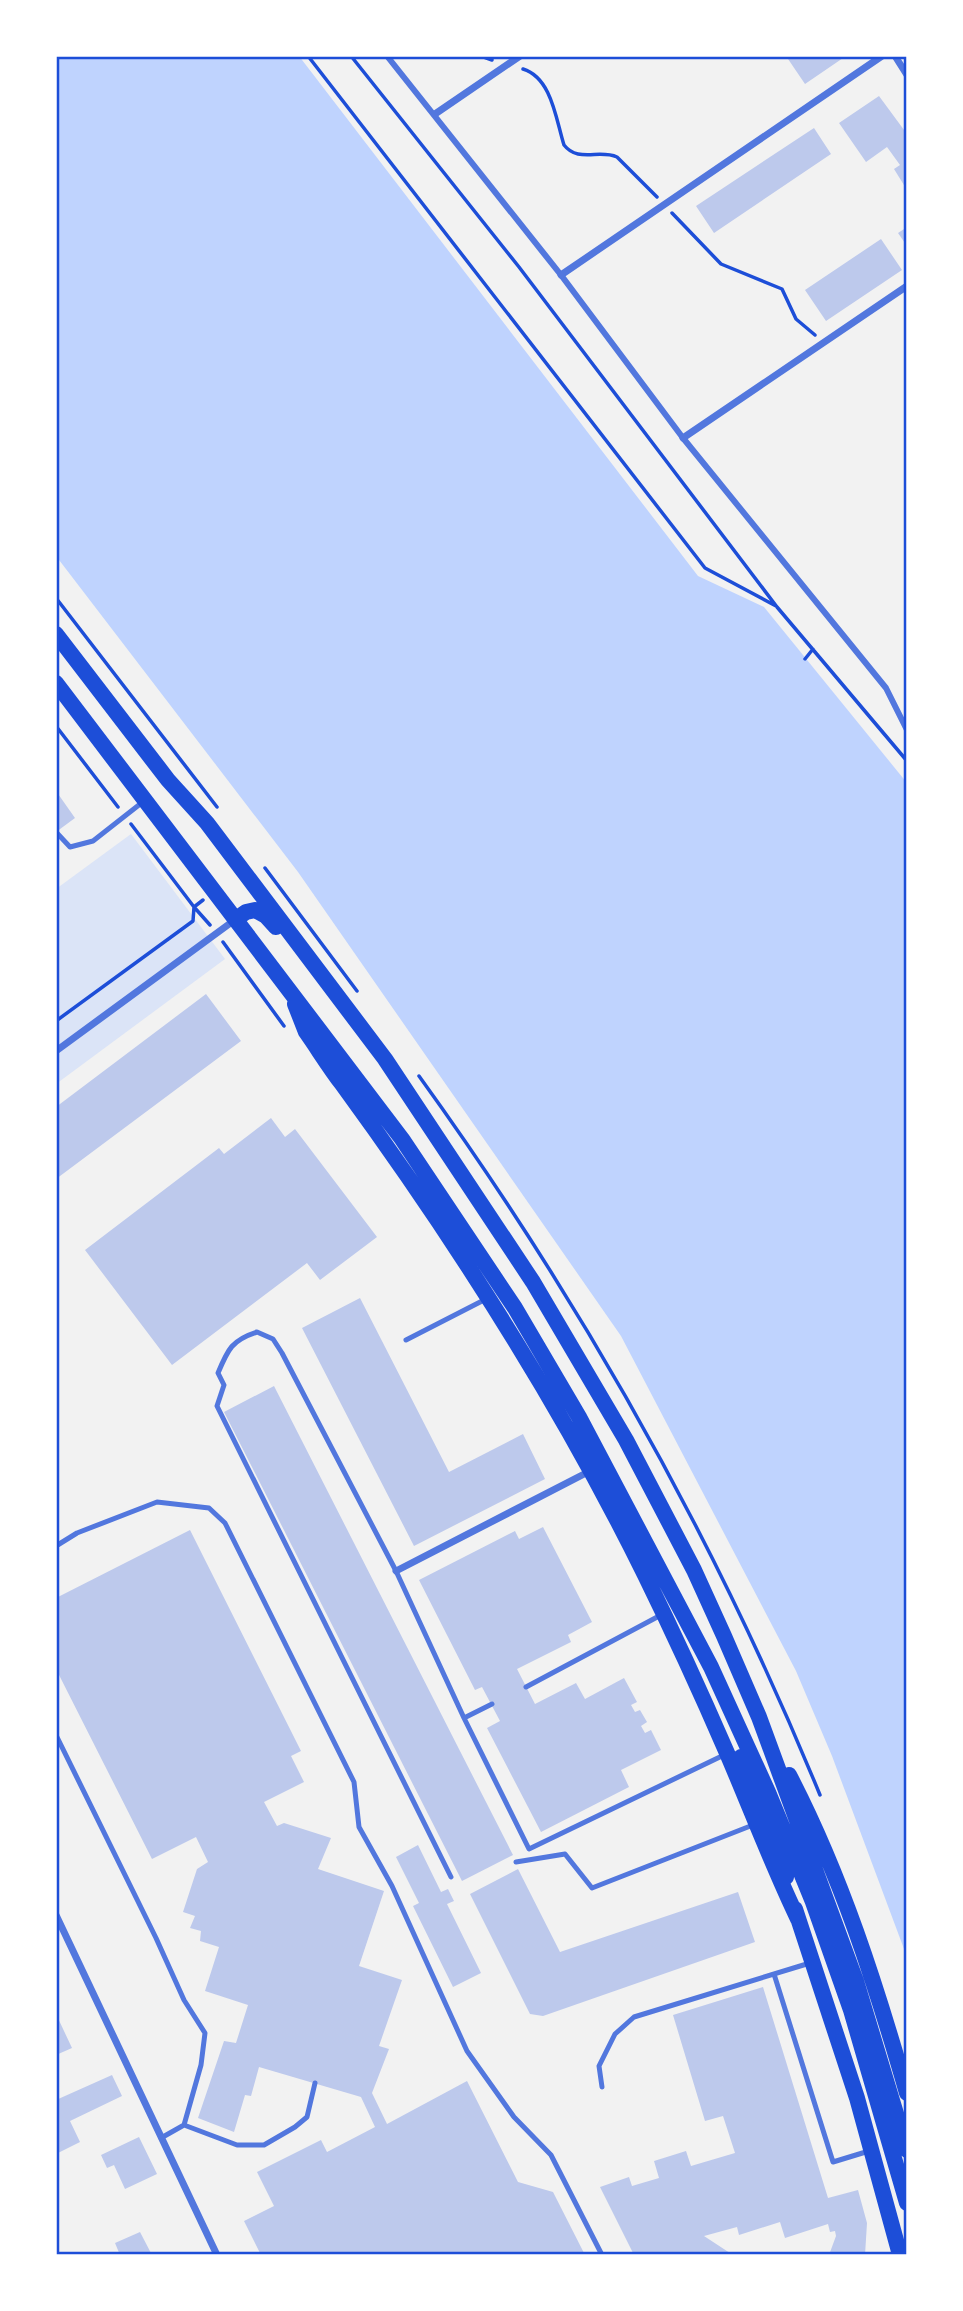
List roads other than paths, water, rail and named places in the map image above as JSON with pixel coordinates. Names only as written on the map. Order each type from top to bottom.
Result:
[{"type":"main road","points":[[56,634],[168,780],[207,823],[385,1059],[527,1272],[609,1410],[694,1570],[758,1717],[856,1981],[907,2150]]},
{"type":"main road","points":[[56,683],[402,1139],[515,1308],[579,1417],[690,1625],[768,1792],[813,1902],[851,2010],[907,2203]]},
{"type":"main road","points":[[236,919],[255,910],[266,916],[343,1014],[385,1059]]},
{"type":"main road","points":[[288,986],[306,1032],[420,1193],[489,1297],[590,1470],[663,1614],[798,1919]]},
{"type":"main road","points":[[690,1625],[703,1671],[780,1856],[798,1919],[843,2051],[900,2255]]},
{"type":"main road","points":[[758,1717],[803,1803],[827,1858],[877,1997],[907,2093]]},
{"type":"street","points":[[387,56],[561,275],[683,438],[887,688],[907,730]]},
{"type":"street","points":[[435,114],[520,56]]},
{"type":"street","points":[[561,275],[882,56]]},
{"type":"street","points":[[895,56],[907,75]]},
{"type":"street","points":[[683,438],[907,286]]},
{"type":"street","points":[[56,1051],[236,919]]},
{"type":"street","points":[[396,1571],[590,1470]]},
{"type":"street","points":[[56,1915],[217,2255]]},
{"type":"lane","points":[[56,832],[70,847],[93,841],[145,800]]},
{"type":"lane","points":[[406,1340],[489,1297]]},
{"type":"lane","points":[[451,1877],[217,1406],[223,1385],[218,1373],[228,1349],[242,1337],[257,1332],[273,1339],[277,1346],[396,1571],[529,1849],[727,1754]]},
{"type":"lane","points":[[56,1546],[77,1533],[157,1502],[209,1508],[225,1523],[354,1782],[359,1826],[392,1886],[467,2051],[514,2118],[551,2155],[602,2255]]},
{"type":"lane","points":[[526,1687],[663,1614]]},
{"type":"lane","points":[[464,1718],[492,1704]]},
{"type":"lane","points":[[56,1735],[184,2000],[205,2033],[201,2065],[184,2125],[161,2138]]},
{"type":"lane","points":[[516,1862],[565,1854],[592,1888],[755,1824]]},
{"type":"lane","points":[[602,2087],[599,2066],[615,2034],[634,2017],[813,1962]]},
{"type":"lane","points":[[774,1975],[833,2162],[872,2150]]},
{"type":"lane","points":[[184,2125],[237,2145],[264,2145],[307,2117],[315,2084]]},
{"type":"water","points":[[56,56],[299,56],[698,576],[764,607],[907,783],[907,1957],[832,1756],[796,1671],[621,1336],[298,872],[56,556]]}]
